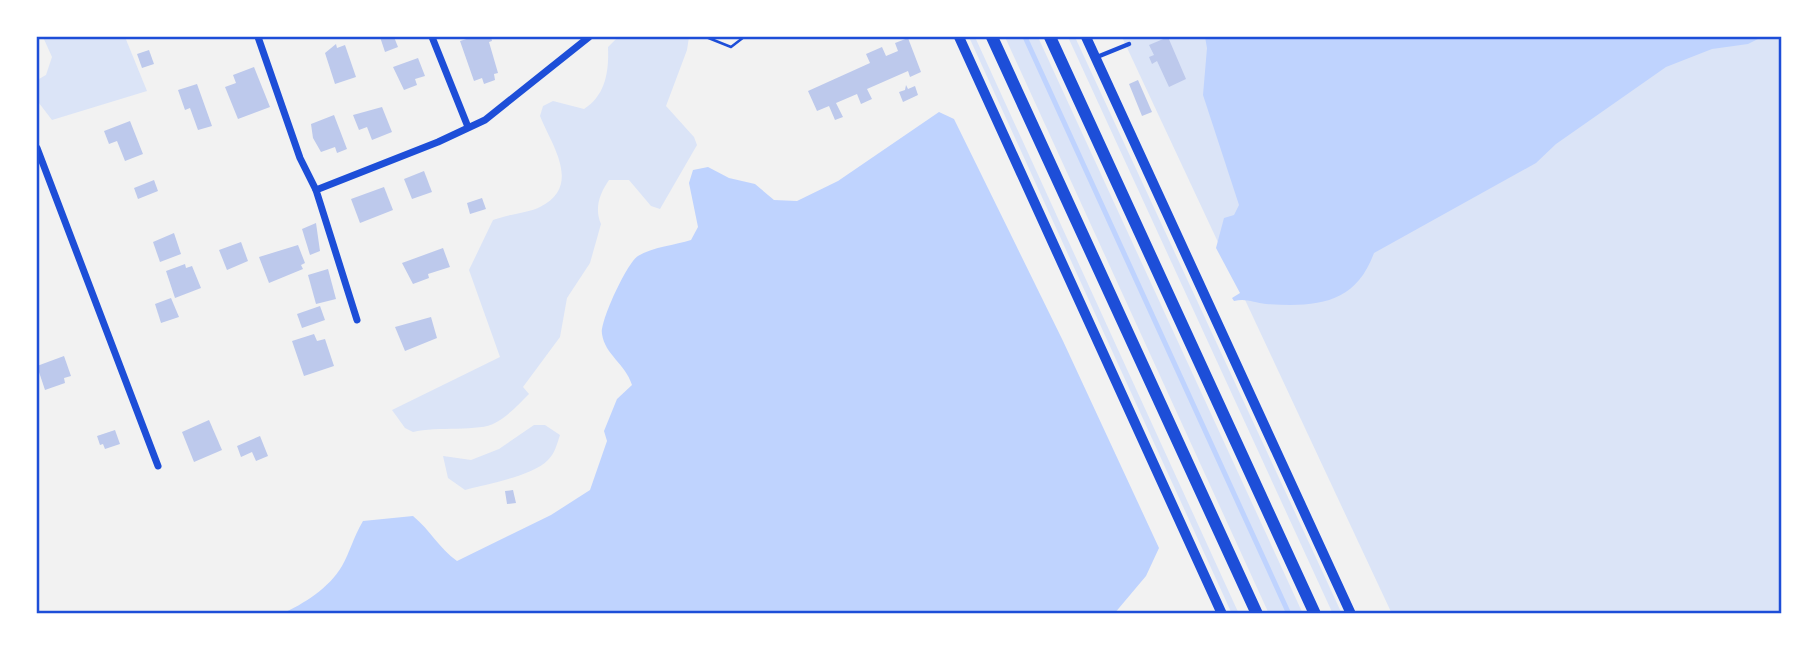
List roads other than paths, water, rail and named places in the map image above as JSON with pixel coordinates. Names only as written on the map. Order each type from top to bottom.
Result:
[{"type":"main road","points":[[992,37],[1257,614]]},
{"type":"main road","points":[[1050,37],[1315,614]]},
{"type":"street","points":[[258,37],[300,158],[316,190],[357,320]]},
{"type":"street","points":[[432,37],[468,127]]},
{"type":"street","points":[[316,190],[485,120],[589,37]]},
{"type":"street","points":[[959,37],[1222,614]]},
{"type":"street","points":[[1086,37],[1351,614]]},
{"type":"street","points":[[37,148],[158,466]]},
{"type":"lane","points":[[1095,58],[1129,44]]},
{"type":"water","points":[[1205,37],[1762,37],[1748,44],[1712,49],[1666,67],[1556,144],[1536,163],[1374,253],[1366,270],[1345,293],[1317,303],[1284,305],[1234,301],[1232,298],[1240,293],[1216,248],[1224,218],[1234,215],[1239,205],[1203,95],[1207,48]]},
{"type":"water","points":[[939,112],[954,119],[1063,341],[1159,548],[1146,576],[1114,614],[281,614],[307,600],[337,574],[363,521],[413,516],[457,561],[551,515],[590,490],[607,441],[604,431],[617,399],[632,385],[604,341],[602,334],[605,317],[621,280],[638,256],[657,248],[691,240],[698,227],[689,183],[693,170],[708,167],[729,178],[755,184],[774,200],[797,201],[838,181]]},
{"type":"waterway","points":[[1025,37],[1289,614]]}]
